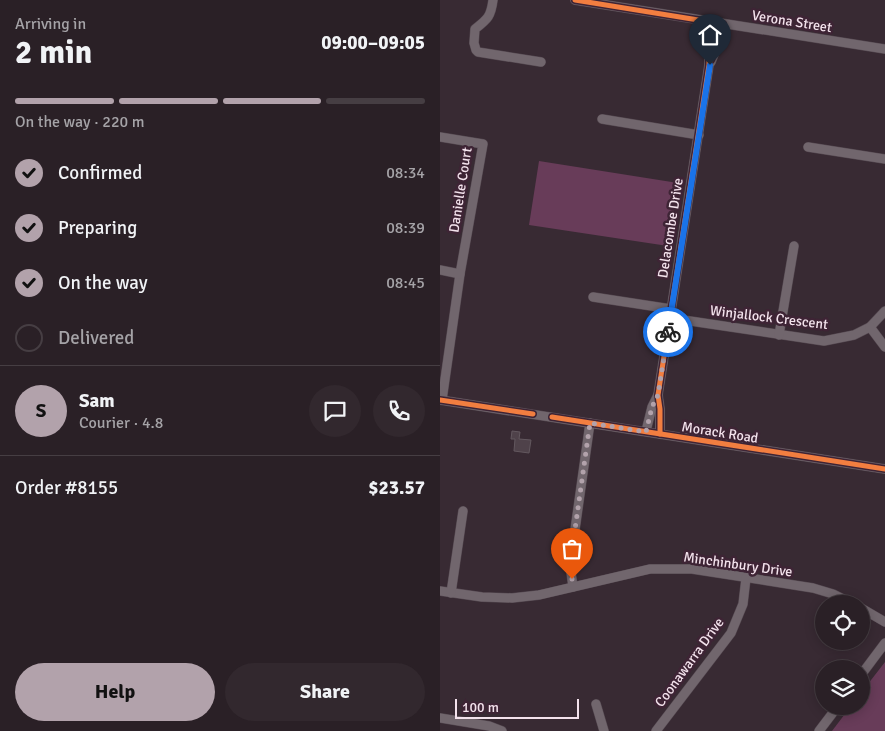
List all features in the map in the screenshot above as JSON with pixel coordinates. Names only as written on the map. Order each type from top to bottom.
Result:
[{"type":"street","points":[[493,0],[492,12],[475,29],[474,43],[476,50],[478,52],[541,62]]},
{"type":"street","name":"Verona Street","points":[[576,0],[607,3],[709,22],[885,49]]},
{"type":"street","name":"Delacombe Drive","points":[[660,434],[658,395],[710,65],[709,22]]},
{"type":"street","name":"Delacombe Drive","points":[[710,65],[723,24]]},
{"type":"street","points":[[602,119],[699,134]]},
{"type":"street","name":"Danielle Court","points":[[440,137],[483,144],[460,274],[441,400]]},
{"type":"street","points":[[808,147],[885,159]]},
{"type":"street","points":[[779,335],[794,246]]},
{"type":"street","points":[[440,270],[460,274]]},
{"type":"street","name":"Winjallock Crescent","points":[[593,297],[779,335],[824,341],[854,335],[870,327],[885,311]]},
{"type":"street","points":[[870,327],[885,347]]},
{"type":"street","name":"Delacombe Drive","points":[[646,432],[652,407],[658,395]]},
{"type":"street","name":"Morack Road","points":[[441,400],[885,469]]},
{"type":"street","points":[[573,587],[570,565],[590,423]]},
{"type":"street","points":[[451,593],[463,511]]},
{"type":"street","name":"Minchinbury Drive","points":[[440,591],[482,598],[512,598],[539,595],[650,569],[692,569],[813,588],[835,595]]},
{"type":"street","name":"Coonawarra Drive","points":[[656,731],[731,633],[743,604],[746,578]]},
{"type":"street","points":[[870,613],[885,622]]},
{"type":"street","points":[[870,663],[885,643]]},
{"type":"street","points":[[596,704],[604,731]]},
{"type":"street","points":[[819,731],[831,715]]},
{"type":"street","points":[[440,718],[489,726],[502,731]]},
{"type":"shaded area","points":[[539,161],[678,183],[668,246],[529,225]]},
{"type":"shaded area","points":[[885,662],[885,731],[832,731],[844,715],[870,715],[870,681]]},
{"type":"building","points":[[512,431],[520,432],[519,439],[531,440],[529,453],[514,451],[515,439],[511,439]]},
{"type":"cycle path","points":[[575,0],[723,24],[717,47],[711,60]]},
{"type":"cycle path","points":[[660,434],[658,395],[709,65],[709,22]]},
{"type":"cycle path","points":[[440,400],[533,414]]},
{"type":"cycle path","points":[[552,417],[885,469]]},
{"type":"way so far","points":[[572,579],[570,565],[590,423],[646,432],[652,407],[658,395],[668,332]]},
{"type":"route","points":[[668,332],[710,65]]}]
